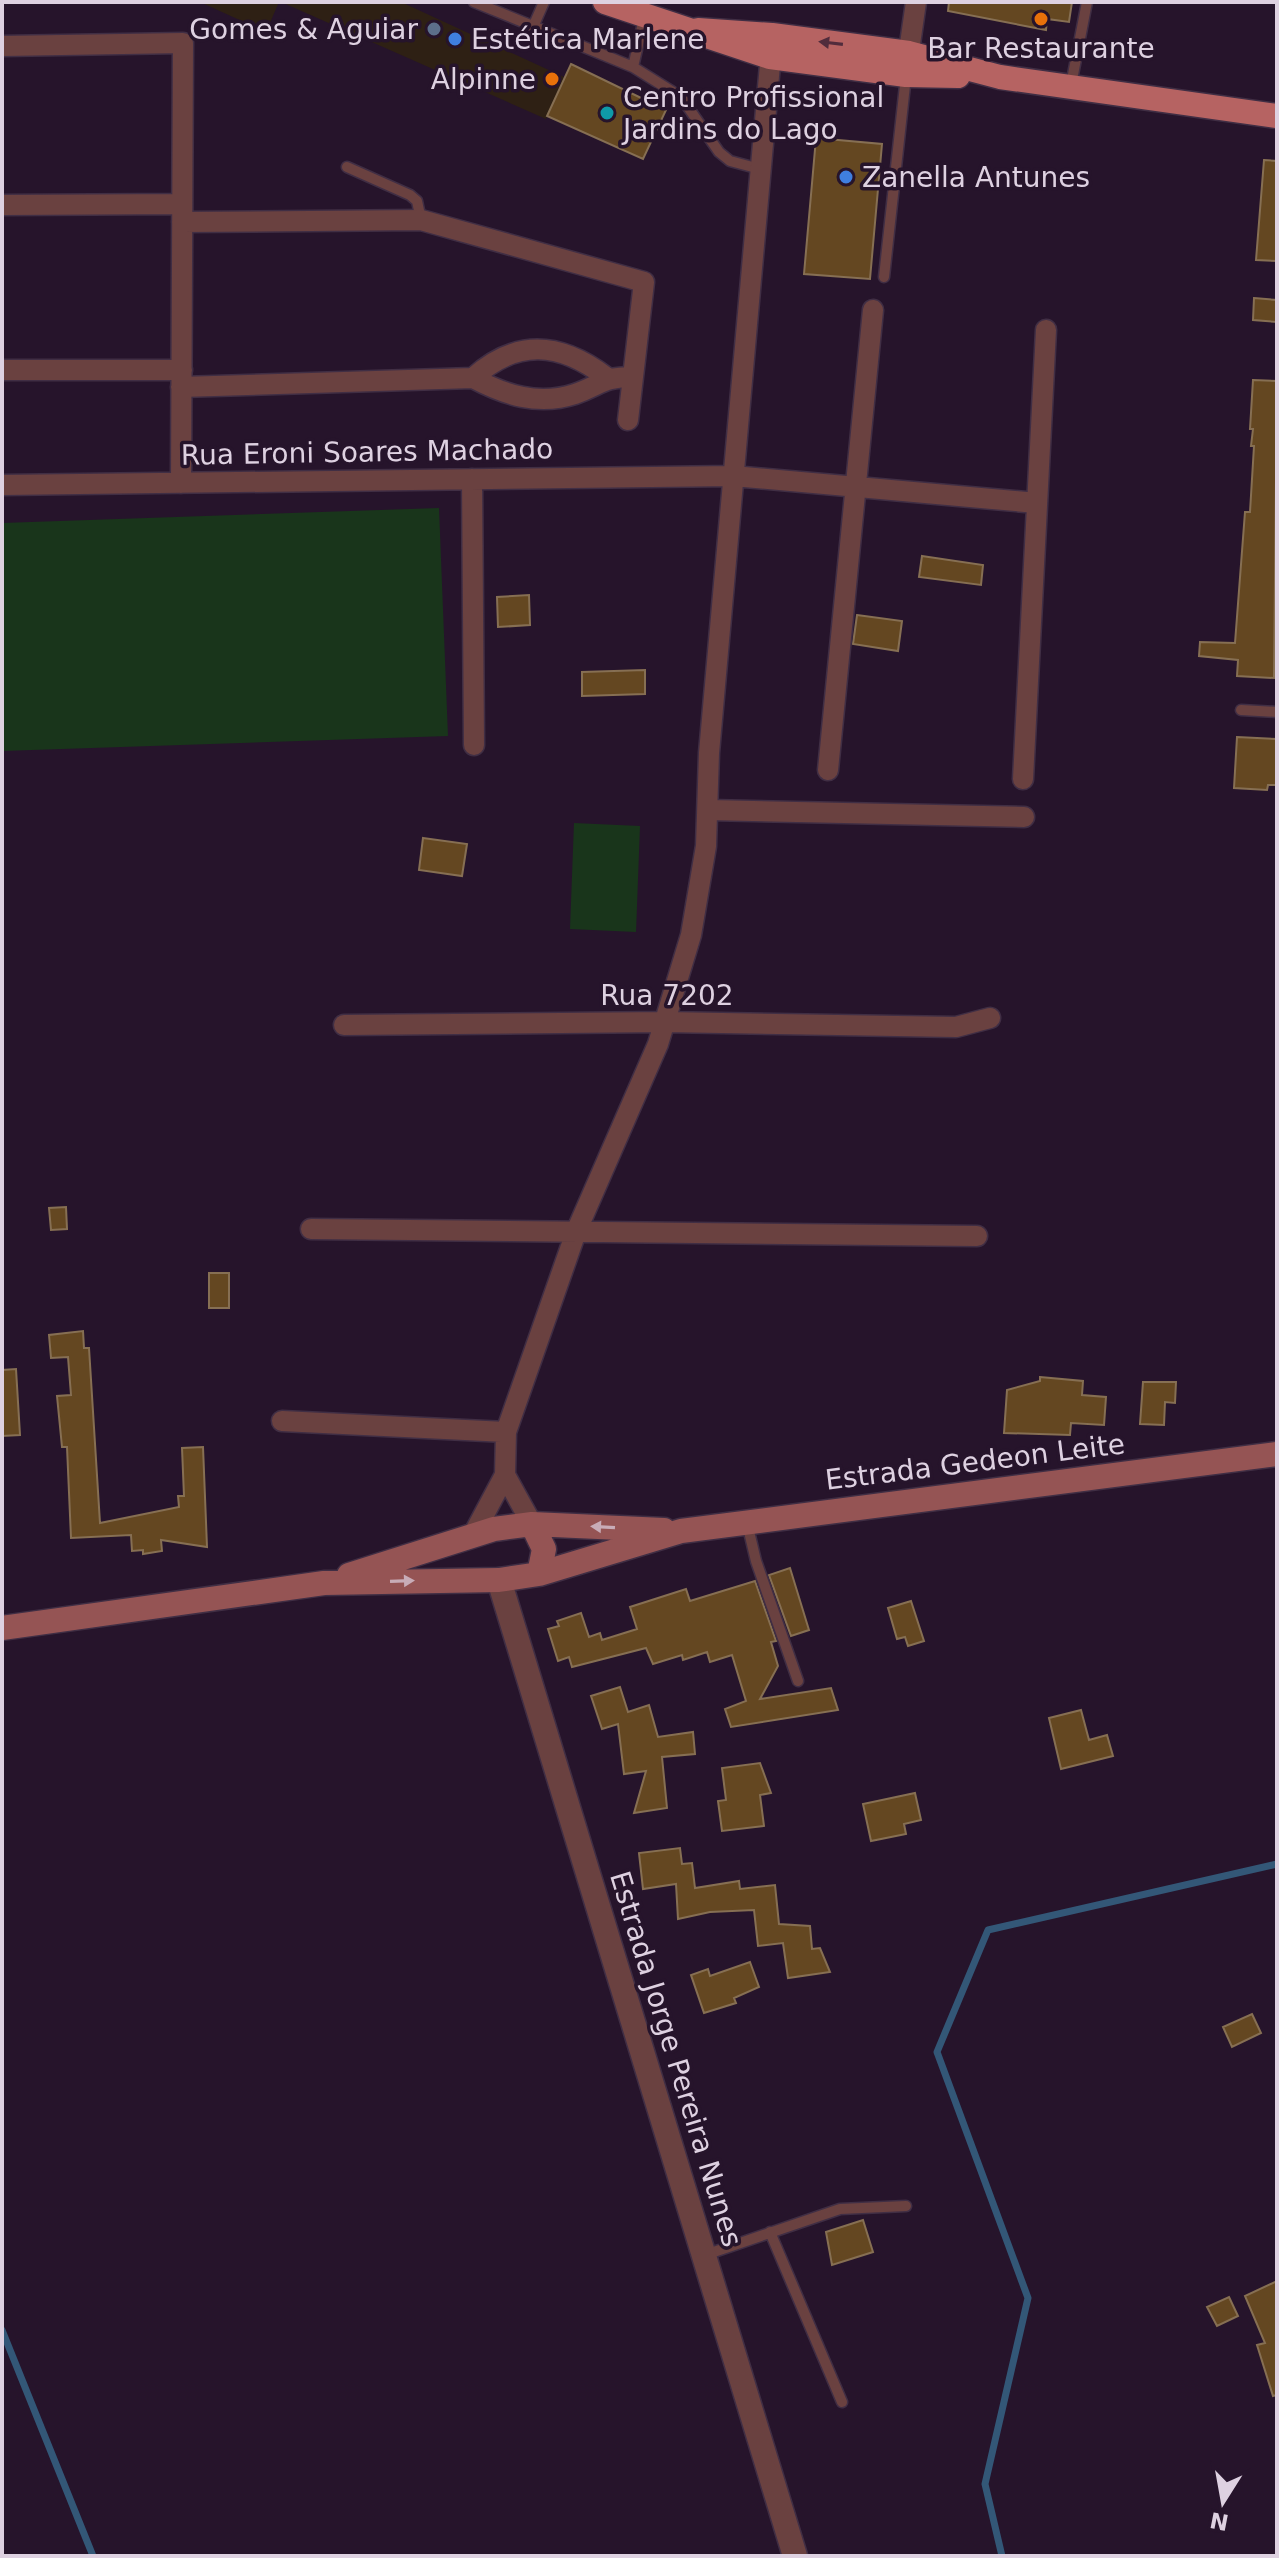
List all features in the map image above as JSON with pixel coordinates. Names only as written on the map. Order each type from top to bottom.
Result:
[{"type":"main road","points":[[605,2],[698,30],[771,46],[1277,116]]},
{"type":"main road","name":"Estrada Gedeon Leite","points":[[2,1628],[324,1583],[468,1578],[499,1580],[539,1574],[681,1531],[1277,1454]]},
{"type":"main road","points":[[532,1524],[544,1549],[539,1574]]},
{"type":"main road","name":"Estrada Gedeon Leite","points":[[324,1583],[494,1529],[532,1524],[681,1531]]},
{"type":"main road","points":[[468,1578],[461,1566],[472,1537]]},
{"type":"street","points":[[908,64],[916,2]]},
{"type":"street","points":[[2,46],[183,43],[181,483]]},
{"type":"street","points":[[472,1537],[505,1475],[506,1432],[576,1232],[665,1022],[691,935],[709,810],[709,753],[771,46]]},
{"type":"street","points":[[2,205],[421,220],[644,282],[628,420]]},
{"type":"street","points":[[828,770],[873,310]]},
{"type":"street","points":[[1023,779],[1046,330]]},
{"type":"street","points":[[473,378],[490,363],[515,352],[547,349],[581,358],[606,377]]},
{"type":"street","points":[[2,370],[182,378],[473,378],[504,394],[540,400],[575,394],[606,377],[633,377]]},
{"type":"street","name":"Rua Eroni Soares Machado","points":[[2,485],[733,476],[1037,503]]},
{"type":"street","points":[[472,479],[474,745]]},
{"type":"street","points":[[709,810],[1024,817]]},
{"type":"street","name":"Rua 7202","points":[[344,1025],[665,1022],[956,1027],[990,1018]]},
{"type":"street","points":[[311,1229],[977,1236]]},
{"type":"street","points":[[282,1421],[506,1432]]},
{"type":"street","points":[[505,1475],[532,1524]]},
{"type":"street","name":"Estrada Jorge Pereira Nunes","points":[[499,1580],[795,2556]]},
{"type":"lane","points":[[474,2],[633,67],[681,97],[719,152],[730,161],[760,169]]},
{"type":"lane","points":[[533,27],[544,2]]},
{"type":"lane","points":[[1070,87],[1087,2]]},
{"type":"lane","points":[[633,67],[645,14]]},
{"type":"lane","points":[[884,277],[908,64]]},
{"type":"lane","points":[[347,167],[410,195],[417,201],[421,220]]},
{"type":"lane","points":[[1241,710],[1277,712]]},
{"type":"lane","points":[[747,1522],[756,1561],[798,1681]]},
{"type":"lane","points":[[704,2255],[840,2209],[906,2206]]},
{"type":"lane","points":[[770,2232],[842,2402]]},
{"type":"shaded area","points":[[200,2],[279,2],[266,32]]},
{"type":"shaded area","points":[[281,2],[401,2],[564,77],[546,119]]},
{"type":"green space","points":[[439,508],[448,736],[2,751],[2,523]]},
{"type":"green space","points":[[574,823],[640,826],[636,932],[570,929]]},
{"type":"building","points":[[949,2],[1072,2],[1069,22],[1047,19],[1046,30],[948,11]]},
{"type":"building","name":"Centro Profissional Jardins do Lago","points":[[571,64],[666,110],[643,159],[547,116]]},
{"type":"building","name":"Zanella Antunes","points":[[816,138],[882,144],[870,279],[804,274]]},
{"type":"building","points":[[1264,160],[1277,161],[1277,261],[1256,260]]},
{"type":"building","points":[[1254,298],[1277,300],[1277,322],[1253,320]]},
{"type":"building","points":[[1253,380],[1277,381],[1274,678],[1237,676],[1238,660],[1199,656],[1200,642],[1235,643],[1245,512],[1250,512],[1254,446],[1251,446],[1253,429],[1250,429]]},
{"type":"building","points":[[922,556],[983,565],[981,585],[919,577]]},
{"type":"building","points":[[529,595],[530,625],[498,627],[497,597]]},
{"type":"building","points":[[857,615],[902,621],[898,651],[853,644]]},
{"type":"building","points":[[645,670],[645,694],[582,696],[582,672]]},
{"type":"building","points":[[1237,737],[1277,739],[1277,785],[1268,785],[1267,790],[1234,788]]},
{"type":"building","points":[[423,838],[467,844],[462,876],[419,870]]},
{"type":"building","points":[[66,1207],[67,1229],[51,1230],[49,1208]]},
{"type":"building","points":[[209,1273],[229,1273],[229,1308],[209,1308]]},
{"type":"building","points":[[83,1331],[84,1348],[89,1348],[100,1523],[179,1507],[178,1496],[184,1496],[182,1448],[203,1447],[207,1547],[161,1540],[162,1551],[143,1554],[143,1550],[132,1551],[131,1535],[71,1538],[67,1447],[62,1447],[57,1396],[71,1395],[68,1357],[51,1358],[49,1335]]},
{"type":"building","points":[[16,1369],[20,1435],[2,1436],[2,1370]]},
{"type":"building","points":[[1040,1377],[1083,1381],[1082,1395],[1106,1397],[1104,1425],[1071,1423],[1070,1435],[1004,1433],[1007,1390],[1040,1381]]},
{"type":"building","points":[[1143,1382],[1176,1382],[1175,1403],[1165,1402],[1164,1425],[1140,1424]]},
{"type":"building","points":[[790,1568],[809,1630],[791,1636],[769,1575]]},
{"type":"building","points":[[755,1581],[776,1641],[771,1642],[778,1666],[760,1699],[831,1688],[838,1710],[731,1727],[725,1709],[746,1701],[732,1655],[710,1662],[707,1652],[683,1660],[682,1655],[653,1664],[646,1648],[572,1667],[569,1657],[558,1661],[548,1629],[559,1626],[557,1621],[581,1613],[589,1637],[600,1633],[602,1640],[637,1629],[630,1607],[686,1589],[690,1601]]},
{"type":"building","points":[[911,1601],[924,1641],[908,1646],[905,1637],[897,1639],[888,1608]]},
{"type":"building","points":[[620,1687],[628,1712],[649,1705],[658,1737],[693,1732],[695,1754],[662,1757],[667,1808],[634,1813],[646,1771],[624,1774],[618,1724],[602,1729],[591,1696]]},
{"type":"building","points":[[1081,1710],[1089,1740],[1107,1735],[1113,1756],[1061,1769],[1049,1718]]},
{"type":"building","points":[[760,1763],[771,1793],[760,1795],[764,1826],[722,1831],[718,1801],[726,1800],[722,1768]]},
{"type":"building","points":[[915,1793],[921,1820],[904,1824],[906,1834],[871,1841],[863,1804]]},
{"type":"building","points":[[680,1848],[682,1864],[692,1863],[695,1888],[739,1881],[740,1889],[775,1885],[779,1924],[810,1926],[812,1949],[820,1948],[830,1972],[788,1978],[783,1943],[758,1946],[754,1910],[710,1912],[678,1919],[676,1884],[643,1889],[639,1853]]},
{"type":"building","points":[[750,1962],[759,1987],[734,1998],[736,2003],[704,2013],[691,1975],[708,1969],[710,1976]]},
{"type":"building","points":[[1252,2014],[1261,2033],[1232,2047],[1223,2027]]},
{"type":"building","points":[[863,2220],[873,2252],[832,2265],[826,2232]]},
{"type":"building","points":[[1277,2281],[1277,2395],[1273,2396],[1257,2345],[1265,2343],[1245,2296]]},
{"type":"building","points":[[1229,2297],[1238,2316],[1217,2326],[1207,2307]]},
{"type":"waterway","points":[[1002,2556],[985,2484],[1028,2298],[937,2052],[988,1930],[1277,1864]]},
{"type":"waterway","points":[[2,2330],[93,2556]]},
{"type":"place","name":"Bar Restaurante","points":[[1041,19]]},
{"type":"place","name":"Gomes & Aguiar","points":[[434,29]]},
{"type":"place","name":"Estética Marlene","points":[[455,39]]},
{"type":"place","name":"Alpinne","points":[[552,79]]},
{"type":"place","name":"Centro Profissional Jardins do Lago","points":[[607,113]]},
{"type":"place","name":"Zanella Antunes","points":[[846,177]]}]
